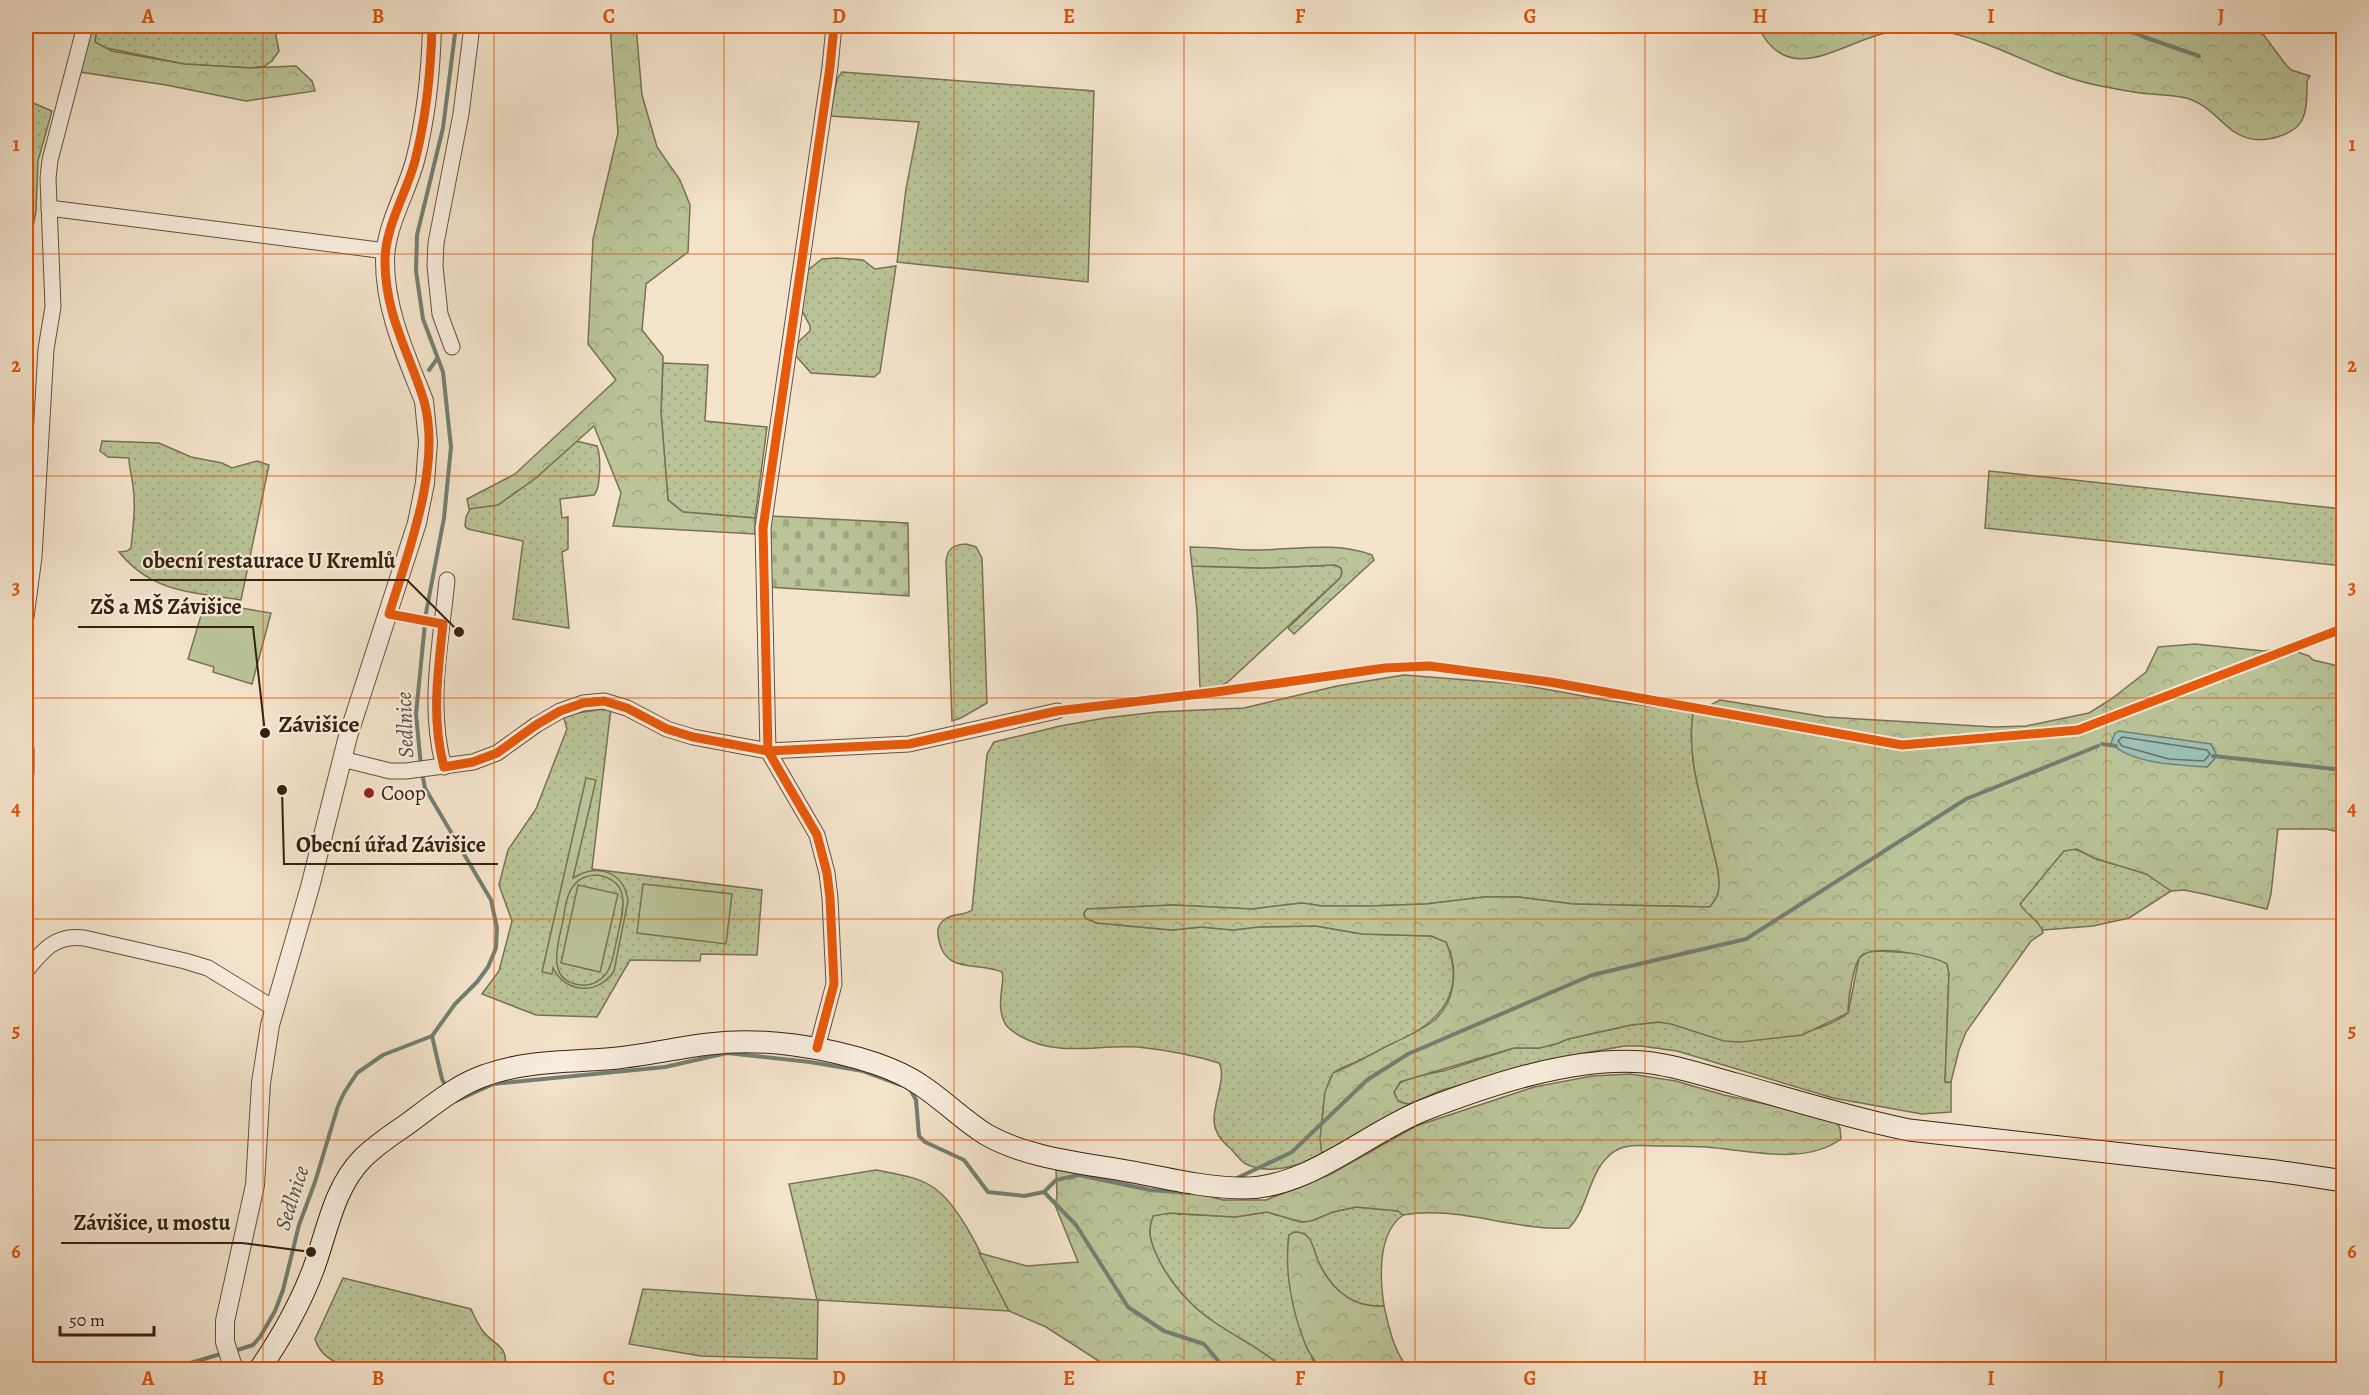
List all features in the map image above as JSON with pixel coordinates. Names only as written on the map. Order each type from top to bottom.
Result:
[{"type":"main road","points":[[259,1370],[296,1311],[315,1266],[338,1196],[354,1168],[376,1147],[450,1093],[496,1071],[547,1062],[636,1056],[733,1041],[817,1048],[872,1063],[923,1086],[973,1125],[1017,1148],[1050,1157],[1221,1187],[1262,1187],[1312,1170],[1394,1124],[1424,1111],[1504,1084],[1564,1068],[1617,1062],[1640,1062],[1683,1069],[1864,1120],[1909,1130],[2276,1171],[2343,1181]]},
{"type":"street","points":[[26,617],[34,557],[46,349],[53,307],[48,178],[53,142],[80,52],[85,26]]},
{"type":"street","points":[[234,1370],[225,1342],[226,1313],[255,1185],[261,1083],[267,1042],[310,887],[342,759],[417,523],[425,483],[427,416],[424,401],[390,306],[386,280],[386,251],[419,144],[432,26]]},
{"type":"street","points":[[452,347],[440,314],[435,266],[436,243],[461,114],[472,26]]},
{"type":"street","points":[[817,1048],[834,984],[827,873],[817,835],[768,751],[763,528],[829,79],[834,26]]},
{"type":"street","points":[[49,208],[386,251]]},
{"type":"street","points":[[439,768],[435,697],[447,580]]},
{"type":"street","points":[[342,759],[390,771],[439,768],[473,762],[497,753],[560,711],[583,703],[604,701],[627,708],[667,729],[693,737],[768,751],[909,744],[1057,711]]},
{"type":"street","points":[[26,749],[26,773]]},
{"type":"street","points":[[26,971],[40,954],[57,940],[71,936],[208,968],[275,1009]]},
{"type":"green space","points":[[88,26],[97,26],[95,42],[112,51],[184,64],[251,68],[296,66],[312,81],[315,91],[246,101],[166,85],[80,72]]},
{"type":"green space","points":[[97,26],[277,26],[279,51],[265,66],[251,68],[184,64],[102,47],[95,42]]},
{"type":"green space","points":[[610,26],[636,26],[642,95],[657,147],[680,180],[690,205],[688,252],[646,284],[642,330],[663,356],[661,412],[668,500],[683,512],[755,518],[755,534],[613,526],[621,493],[594,426],[537,477],[498,505],[469,509],[467,499],[515,474],[616,380],[588,344],[593,239],[618,133]]},
{"type":"green space","points":[[1758,26],[2257,26],[2291,70],[2310,76],[2307,81],[2305,113],[2297,127],[2281,136],[2263,140],[2237,133],[2206,108],[2186,98],[2146,94],[2082,82],[1952,33],[1917,29],[1893,31],[1819,56],[1802,59],[1785,56],[1770,45]]},
{"type":"green space","points":[[842,72],[1094,91],[1088,282],[897,262],[906,189],[919,122],[830,116],[837,79]]},
{"type":"green space","points":[[26,100],[52,111],[38,161],[36,211],[26,265]]},
{"type":"green space","points":[[822,259],[863,260],[875,269],[896,266],[880,372],[874,377],[811,373],[796,356],[798,344],[810,331],[810,326],[799,305],[803,274]]},
{"type":"green space","points":[[663,363],[708,365],[705,421],[767,427],[755,518],[683,512],[668,500],[661,412]]},
{"type":"green space","points":[[102,441],[159,443],[191,457],[222,463],[232,468],[257,461],[269,465],[241,600],[190,592],[159,583],[132,566],[119,552],[131,548],[134,501],[129,458],[108,457],[100,451]]},
{"type":"green space","points":[[576,441],[597,446],[600,471],[594,495],[560,499],[562,518],[568,517],[568,549],[562,552],[569,628],[513,619],[523,541],[468,529],[465,526],[466,517],[471,507],[498,505],[537,477]]},
{"type":"green space","points":[[1989,471],[2343,509],[2343,566],[1985,528]]},
{"type":"green space","points":[[770,516],[908,523],[909,596],[768,587]]},
{"type":"green space","points":[[966,544],[976,547],[982,558],[987,703],[952,721],[946,561],[952,548]]},
{"type":"green space","points":[[1190,547],[1256,550],[1344,548],[1372,555],[1374,560],[1294,634],[1288,628],[1340,578],[1341,568],[1335,565],[1262,568],[1192,566]]},
{"type":"green space","points":[[1335,565],[1341,568],[1340,578],[1228,682],[1219,687],[1200,688],[1197,611],[1192,566],[1262,568]]},
{"type":"green space","points":[[205,602],[271,613],[252,684],[213,672],[214,667],[188,659]]},
{"type":"green space","points":[[2195,644],[2264,651],[2285,648],[2309,656],[2313,660],[2343,667],[2343,833],[2326,829],[2278,829],[2271,894],[2267,909],[2184,890],[2171,891],[2146,874],[2094,858],[2077,849],[2064,851],[2020,904],[2039,925],[2043,933],[2031,941],[1966,1032],[1951,1082],[1945,1082],[1949,973],[1947,964],[1916,954],[1877,951],[1867,953],[1857,962],[1851,984],[1848,1013],[1802,1035],[1741,1042],[1724,1041],[1659,1022],[1631,1025],[1539,1048],[1514,1048],[1400,1082],[1394,1092],[1395,1095],[1399,1101],[1410,1104],[1322,1155],[1320,1139],[1325,1092],[1333,1073],[1421,1029],[1432,1022],[1446,1006],[1454,974],[1446,942],[1431,936],[1362,934],[1316,926],[1233,930],[1201,927],[1172,930],[1097,923],[1085,918],[1084,913],[1087,909],[1173,905],[1252,909],[1302,903],[1322,906],[1369,906],[1426,904],[1484,897],[1518,897],[1573,904],[1710,907],[1718,892],[1719,876],[1694,764],[1691,731],[1693,714],[1720,700],[1826,717],[1994,727],[2026,726],[2089,713],[2146,672],[2158,647]],"holes":[[[2167,740],[2211,744],[2217,756],[2207,767]]]},
{"type":"green space","points":[[1404,675],[1517,684],[1693,714],[1691,731],[1694,764],[1719,876],[1718,892],[1710,907],[1573,904],[1518,897],[1484,897],[1426,904],[1369,906],[1322,906],[1302,903],[1252,909],[1173,905],[1087,909],[1084,913],[1085,918],[1097,923],[1172,930],[1201,927],[1233,930],[1316,926],[1362,934],[1431,936],[1446,942],[1453,969],[1452,988],[1446,1003],[1422,1028],[1335,1072],[1329,1081],[1324,1101],[1322,1155],[1285,1168],[1275,1169],[1265,1169],[1244,1163],[1217,1133],[1214,1121],[1221,1083],[1219,1063],[1179,1053],[1138,1047],[1078,1049],[1049,1047],[1035,1043],[1020,1036],[1006,1025],[1001,1010],[1002,972],[954,962],[941,948],[938,932],[941,922],[948,917],[972,910],[987,754],[994,742],[1105,718],[1157,712],[1244,708],[1337,686]]},
{"type":"green space","points":[[611,708],[592,869],[762,890],[757,955],[701,954],[700,961],[630,960],[597,1017],[536,1015],[482,994],[499,971],[512,921],[499,885],[508,850],[536,809],[567,729],[563,715]]},
{"type":"green space","points":[[586,778],[596,780],[573,878],[591,871],[608,873],[621,883],[625,891],[628,901],[614,971],[600,984],[583,988],[566,983],[553,968],[552,974],[542,972]],"holes":[[[598,875],[617,884],[623,900],[610,966],[604,977],[592,984],[581,985],[570,982],[562,977],[557,960],[569,893],[576,882],[585,877]]]},
{"type":"green space","points":[[2070,849],[2137,870],[2156,878],[2171,891],[2129,918],[2093,926],[2043,930],[2024,912],[2020,904],[2058,856],[2064,850]]},
{"type":"green space","points":[[643,884],[732,894],[726,944],[637,933]]},
{"type":"green space","points":[[578,885],[618,894],[600,972],[561,963]]},
{"type":"green space","points":[[1868,952],[1924,955],[1947,964],[1949,973],[1945,1082],[1951,1082],[1951,1112],[1922,1114],[1833,1098],[1677,1051],[1641,1046],[1625,1046],[1573,1055],[1442,1090],[1410,1104],[1397,1100],[1394,1092],[1400,1083],[1410,1078],[1447,1070],[1514,1048],[1539,1048],[1631,1025],[1659,1022],[1776,1037],[1803,1033],[1833,1022],[1848,1013],[1859,958]]},
{"type":"green space","points":[[1630,1074],[1676,1081],[1724,1095],[1834,1119],[1840,1128],[1841,1139],[1810,1152],[1793,1154],[1757,1153],[1695,1146],[1620,1148],[1599,1168],[1582,1209],[1569,1228],[1527,1226],[1444,1213],[1403,1215],[1398,1211],[1356,1207],[1301,1222],[1267,1212],[1235,1217],[1170,1213],[1153,1216],[1150,1236],[1153,1246],[1162,1266],[1181,1293],[1205,1316],[1268,1356],[1284,1369],[1111,1369],[1046,1327],[1009,1311],[979,1253],[1027,1266],[1078,1262],[1055,1205],[1056,1170],[1181,1189],[1223,1200],[1266,1200],[1329,1175],[1416,1126],[1534,1087],[1592,1076]]},
{"type":"green space","points":[[876,1170],[925,1182],[949,1202],[978,1247],[1009,1311],[818,1300],[817,1359],[701,1356],[629,1344],[643,1289],[817,1300],[789,1184]]},
{"type":"green space","points":[[1356,1207],[1399,1211],[1403,1215],[1388,1233],[1382,1258],[1384,1306],[1362,1304],[1344,1295],[1323,1271],[1307,1237],[1297,1232],[1289,1235],[1288,1267],[1294,1299],[1313,1360],[1320,1370],[1284,1369],[1268,1356],[1205,1316],[1181,1293],[1168,1275],[1150,1236],[1153,1216],[1163,1213],[1235,1217],[1267,1212],[1301,1222]]},
{"type":"green space","points":[[1294,1232],[1302,1233],[1309,1238],[1323,1271],[1344,1295],[1362,1304],[1384,1306],[1396,1348],[1409,1369],[1320,1369],[1306,1346],[1290,1291],[1288,1249],[1289,1235]]},
{"type":"green space","points":[[343,1278],[471,1309],[482,1330],[505,1355],[504,1369],[413,1370],[408,1365],[405,1369],[380,1370],[353,1368],[329,1359],[315,1339]]},
{"type":"water","points":[[2119,731],[2211,744],[2217,756],[2207,767],[2143,759],[2120,750],[2111,743],[2115,733]]},
{"type":"waterway","name":"Sedlnice","points":[[421,766],[416,714],[426,613],[444,518],[451,447],[443,372],[423,319],[416,271],[417,235],[443,128],[456,26]]},
{"type":"waterway","points":[[2120,26],[2199,56]]},
{"type":"waterway","points":[[429,370],[437,359]]},
{"type":"waterway","points":[[2102,744],[2116,746]]},
{"type":"waterway","points":[[1235,1179],[1292,1152],[1367,1080],[1408,1054],[1592,975],[1746,939],[1966,799],[2098,746]]},
{"type":"waterway","points":[[2213,756],[2344,770]]},
{"type":"waterway","name":"Sedlnice","points":[[234,1351],[253,1345],[275,1311],[283,1290],[299,1225],[315,1182],[338,1106],[357,1073],[383,1055],[432,1036],[455,1004],[488,967],[496,948],[497,928],[491,900],[425,788],[422,773]]},
{"type":"waterway","points":[[432,1036],[446,1087]]},
{"type":"waterway","points":[[456,1101],[493,1084],[665,1067],[727,1053],[810,1062],[863,1071],[901,1085]]},
{"type":"waterway","points":[[910,1089],[916,1100],[919,1136],[925,1142],[964,1160],[988,1192],[1024,1196],[1044,1192],[1076,1225],[1128,1307],[1164,1331],[1204,1344],[1226,1370]]},
{"type":"waterway","points":[[1044,1192],[1056,1180],[1079,1175],[1150,1190],[1189,1193]]},
{"type":"waterway","name":"Sedlnice","points":[[167,1370],[224,1353]]},
{"type":"cycle path","points":[[432,26],[427,94],[419,145],[388,236],[385,261],[386,281],[393,316],[424,401],[429,453],[420,509],[389,614],[443,624],[437,713],[444,767],[473,762],[497,753],[560,711],[583,703],[604,701],[627,708],[667,729],[693,737],[768,751],[909,744],[1057,711],[1216,692],[1385,668],[1429,666],[1550,682],[1902,745],[2078,730],[2344,628]]},
{"type":"cycle path","points":[[817,1048],[834,984],[830,898],[827,873],[817,835],[768,751],[763,528],[834,26]]},
{"type":"place","name":"obecní restaurace U Kremlů","points":[[459,632]]},
{"type":"place","name":"ZŠ a MŠ Závišice","points":[[265,733]]},
{"type":"place","name":"Obecní úřad Závišice","points":[[282,790]]},
{"type":"place","name":"Coop","points":[[369,793]]},
{"type":"place","name":"Závišice, u mostu","points":[[311,1252]]},
{"type":"district","name":"Závišice","points":[[319,724]]}]
